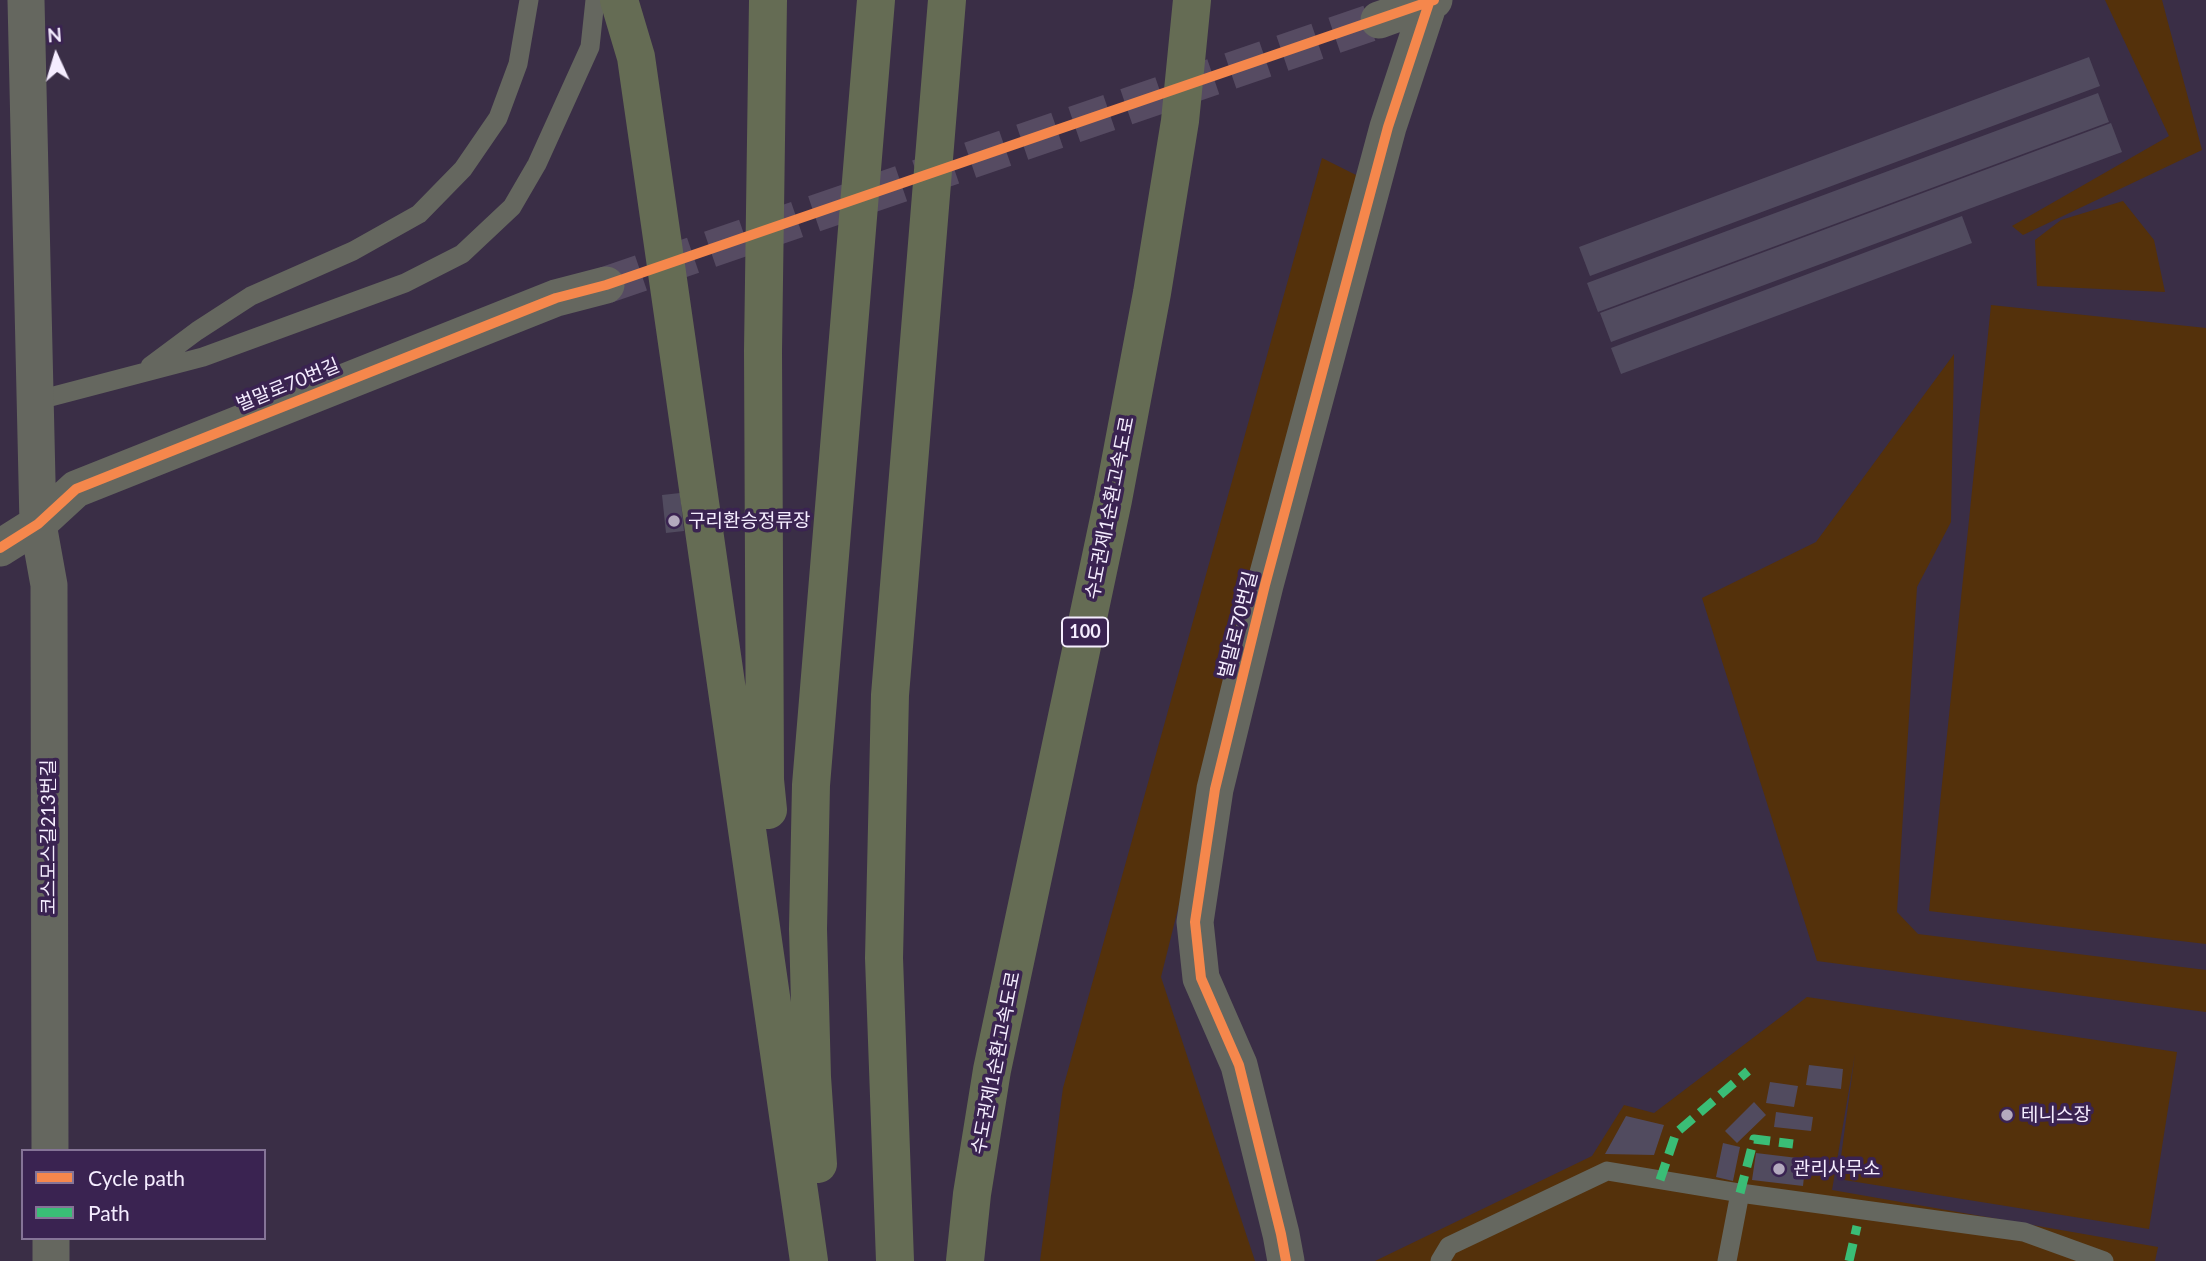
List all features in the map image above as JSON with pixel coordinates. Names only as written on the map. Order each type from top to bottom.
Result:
[{"type":"highway","points":[[620,0],[636,57],[809,1261]]},
{"type":"highway","points":[[768,0],[762,351],[765,780],[817,1261]]},
{"type":"highway","points":[[824,1261],[812,1077],[807,929],[811,785],[876,0]]},
{"type":"highway","points":[[895,1261],[884,958],[890,695],[947,0]]},
{"type":"highway","name":"수도권제1순환고속도로","points":[[965,1261],[972,1194],[992,1070],[1111,513],[1152,293],[1180,121],[1192,0]]},
{"type":"street","name":"코스모스길213번길","points":[[26,0],[38,524],[49,585],[50,1149]]},
{"type":"street","name":"벌말로70번길","points":[[1379,20],[1431,1]]},
{"type":"street","name":"벌말로70번길","points":[[1286,1261],[1239,1065],[1201,978],[1195,922],[1215,789],[1265,585],[1388,127],[1431,1]]},
{"type":"street","name":"벌말로70번길","points":[[0,548],[38,524],[76,489],[556,298],[606,285]]},
{"type":"street","points":[[51,1240],[51,1261]]},
{"type":"lane","points":[[141,373],[197,331],[251,296],[352,251],[419,214],[463,169],[498,118],[518,64],[529,0]]},
{"type":"lane","points":[[35,401],[203,357],[392,288],[462,254],[512,207],[537,163],[590,47],[595,0]]},
{"type":"lane","points":[[1440,1261],[1450,1246],[1607,1171],[1740,1194],[2024,1232],[2104,1261]]},
{"type":"lane","points":[[1727,1261],[1740,1194]]},
{"type":"shaded area","points":[[2105,0],[2162,0],[2202,150],[2023,235],[2012,226],[2169,136]]},
{"type":"shaded area","points":[[1322,158],[1360,177],[1161,977],[1255,1261],[1040,1261],[1063,1088]]},
{"type":"shaded area","points":[[2123,201],[2154,240],[2165,292],[2037,286],[2035,240],[2061,220]]},
{"type":"shaded area","points":[[1991,305],[2206,328],[2206,944],[1929,911]]},
{"type":"shaded area","points":[[1954,354],[1951,522],[1917,587],[1897,912],[1918,934],[2206,970],[2206,1012],[1817,961],[1702,598],[1816,542]]},
{"type":"shaded area","points":[[1807,997],[2177,1052],[2149,1229],[1838,1179],[1855,1054],[1832,1190],[2158,1247],[2155,1261],[1375,1261],[1592,1156],[1624,1105],[1654,1113]]},
{"type":"building","points":[[2089,57],[2100,86],[1590,276],[1579,247]]},
{"type":"building","points":[[2098,93],[2109,122],[1598,312],[1587,283]]},
{"type":"building","points":[[2111,123],[2122,152],[1611,342],[1600,313]]},
{"type":"building","points":[[1962,216],[1972,243],[1621,374],[1611,348]]},
{"type":"building","name":"구리환승정류장","points":[[680,493],[684,531],[666,533],[662,495]]},
{"type":"building","points":[[1809,1065],[1843,1069],[1841,1089],[1806,1085]]},
{"type":"building","points":[[1770,1082],[1798,1086],[1794,1107],[1766,1103]]},
{"type":"building","points":[[1754,1102],[1766,1115],[1737,1143],[1725,1131]]},
{"type":"building","points":[[1776,1112],[1813,1117],[1811,1131],[1774,1127]]},
{"type":"building","points":[[1626,1116],[1664,1125],[1654,1155],[1605,1154]]},
{"type":"building","points":[[1723,1143],[1740,1147],[1733,1181],[1716,1177]]},
{"type":"building","name":"관리사무소","points":[[1756,1153],[1806,1159],[1803,1186],[1752,1180]]},
{"type":"tunnel","points":[[606,285],[1379,20]]},
{"type":"marked path","points":[[1660,1180],[1676,1133],[1748,1071]]},
{"type":"marked path","points":[[1740,1193],[1754,1139],[1793,1144]]},
{"type":"marked path","points":[[1849,1261],[1857,1226]]},
{"type":"cycle path","points":[[1286,1261],[1239,1065],[1201,978],[1195,922],[1215,789],[1265,585],[1388,127],[1430,0]]},
{"type":"cycle path","points":[[0,548],[38,524],[76,489],[556,298],[606,285],[1434,0]]},
{"type":"place","name":"구리환승정류장","points":[[674,521]]},
{"type":"place","name":"테니스장","points":[[2007,1115]]},
{"type":"place","name":"관리사무소","points":[[1779,1169]]}]
